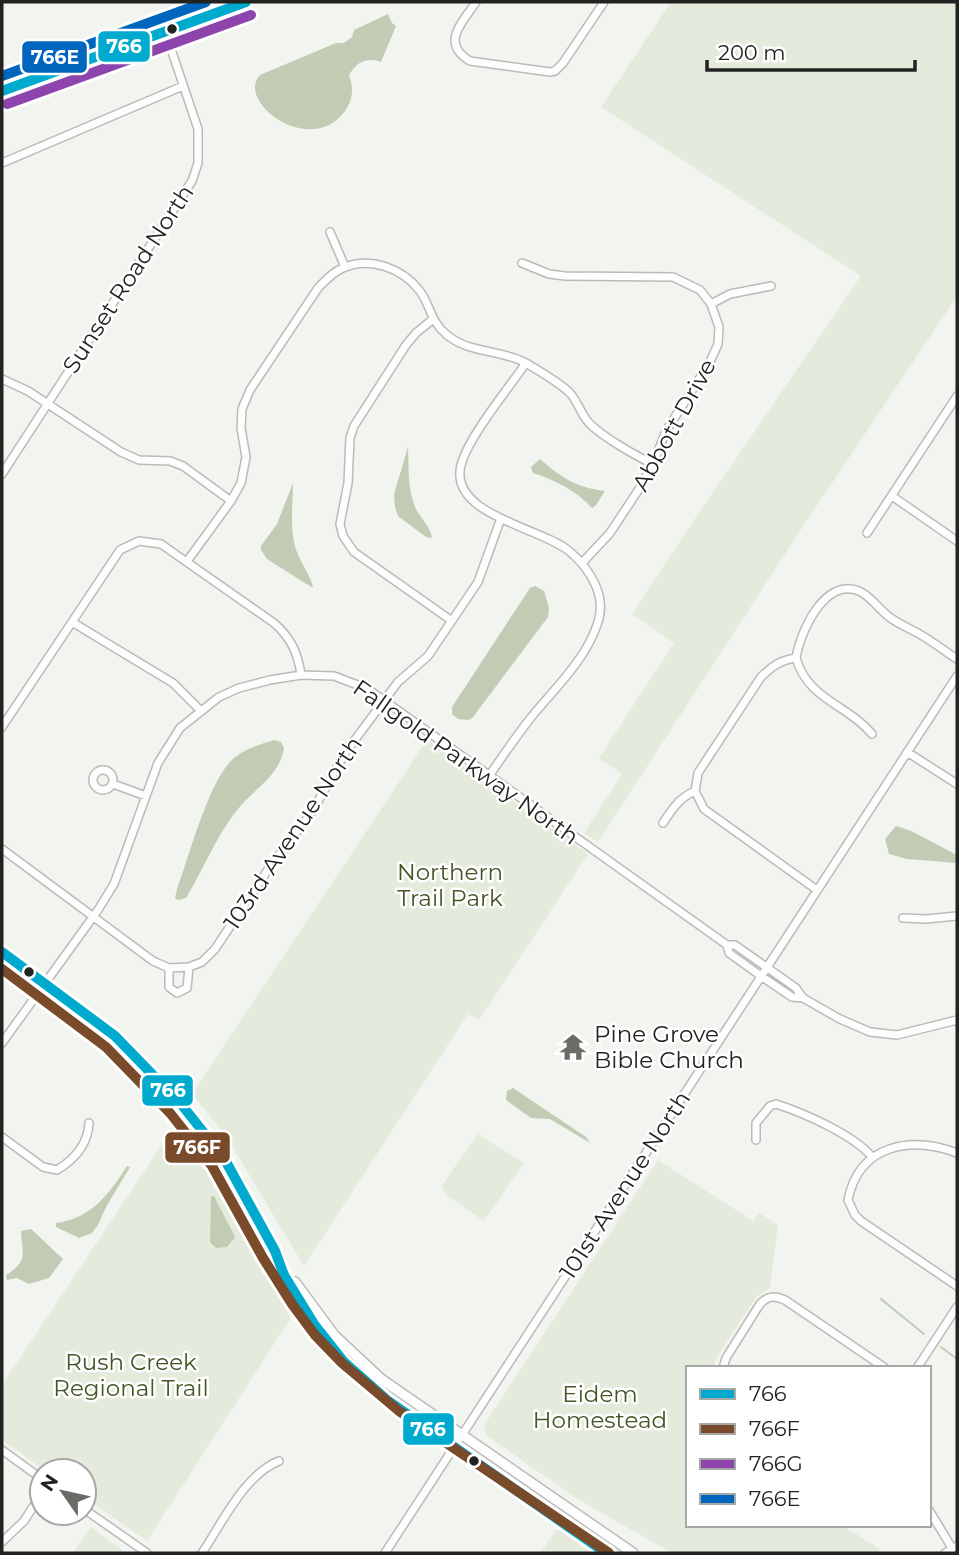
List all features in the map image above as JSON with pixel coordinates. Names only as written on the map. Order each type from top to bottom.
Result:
[{"type":"main road","points":[[2,952],[97,1021],[125,1045],[181,1104],[224,1158],[244,1191],[302,1306],[344,1362],[378,1393],[606,1553]]},
{"type":"main road","points":[[275,1251],[310,1306],[342,1344],[392,1388],[633,1553]]},
{"type":"street","points":[[2,90],[246,2]]},
{"type":"street","points":[[476,2],[454,39],[461,55],[470,61],[550,72],[563,63],[604,2]]},
{"type":"street","name":"Sunset Road North","points":[[2,474],[192,181],[198,163],[198,129],[165,31]]},
{"type":"street","points":[[2,163],[183,86]]},
{"type":"street","points":[[330,232],[345,267]]},
{"type":"street","points":[[522,263],[549,274],[565,276],[673,277],[700,290],[711,304],[730,294],[771,286]]},
{"type":"street","points":[[188,560],[241,483],[246,457],[241,428],[242,410],[250,390],[318,288],[330,276],[345,267],[368,264],[385,266],[398,272],[421,292],[432,320],[446,335],[464,345],[502,353],[526,363],[569,393],[591,425],[653,464]]},
{"type":"street","name":"Abbott Drive","points":[[582,563],[610,533],[653,464],[666,431],[710,362],[718,344],[719,327],[711,304]]},
{"type":"street","points":[[432,320],[406,345],[354,426],[349,438],[348,483],[340,524],[343,536],[354,552],[452,621]]},
{"type":"street","points":[[489,776],[527,722],[575,663],[597,625],[600,608],[599,592],[582,563],[568,550],[474,503],[460,483],[463,457],[469,445],[526,363]]},
{"type":"street","points":[[2,379],[16,384],[121,452],[139,460],[170,461],[183,466],[231,501]]},
{"type":"street","points":[[867,533],[957,396]]},
{"type":"street","points":[[892,496],[957,541]]},
{"type":"street","name":"103rd Avenue North","points":[[189,967],[202,962],[215,949],[269,868],[312,812],[345,753],[398,682],[428,656],[478,582],[501,518]]},
{"type":"street","points":[[2,727],[120,550],[139,541],[161,544],[188,560],[261,613],[286,634],[298,658],[301,675]]},
{"type":"street","points":[[872,734],[864,724],[814,691],[800,674],[796,658],[800,638],[822,601],[830,593],[838,590],[860,591],[894,621],[957,659]]},
{"type":"street","points":[[72,622],[173,683],[200,710]]},
{"type":"street","points":[[796,658],[783,660],[770,667],[761,677],[698,773],[695,791],[704,809],[817,890]]},
{"type":"street","name":"Fallgold Parkway North","points":[[2,1043],[114,884],[158,763],[180,728],[219,697],[239,688],[301,675],[334,676],[350,681],[384,701],[727,945],[735,945],[796,988],[803,998]]},
{"type":"street","name":"101st Avenue North","points":[[385,1553],[957,676]]},
{"type":"street","points":[[907,752],[957,784]]},
{"type":"street","points":[[113,784],[146,796]]},
{"type":"street","points":[[663,823],[676,803],[695,791]]},
{"type":"street","points":[[2,849],[153,961],[169,968],[189,967],[187,988],[177,993],[169,987],[169,968]]},
{"type":"street","points":[[903,918],[957,916]]},
{"type":"street","name":"Fallgold Parkway North","points":[[727,945],[729,953],[761,976],[792,997],[803,998]]},
{"type":"street","points":[[803,998],[840,1019],[883,1035],[911,1033],[957,1020]]},
{"type":"street","points":[[756,1140],[756,1123],[770,1106],[776,1104],[848,1136],[873,1157]]},
{"type":"street","points":[[2,1137],[43,1167],[57,1170],[69,1163],[88,1138],[89,1123]]},
{"type":"street","points":[[957,1153],[937,1146],[910,1145],[888,1149],[873,1157],[850,1191],[848,1200],[855,1215],[957,1286]]},
{"type":"street","points":[[724,1366],[744,1329],[766,1298],[778,1297],[882,1366]]},
{"type":"street","points":[[918,1366],[957,1307]]},
{"type":"street","points":[[2,1450],[28,1469]]},
{"type":"street","points":[[202,1553],[249,1482],[267,1466],[279,1461]]},
{"type":"street","points":[[931,1514],[951,1549]]},
{"type":"street","points":[[2,1542],[28,1515]]},
{"type":"street","points":[[98,1519],[147,1553]]},
{"type":"green space","points":[[671,2],[957,2],[957,296],[796,537],[598,842],[584,833],[622,774],[599,758],[674,643],[632,614],[861,276],[601,107]]},
{"type":"green space","name":"Northern Trail Park","points":[[427,740],[588,854],[479,1020],[468,1014],[304,1266],[226,1136],[192,1094]]},
{"type":"green space","name":"Rush Creek Regional Trail","points":[[177,1122],[211,1168],[241,1216],[268,1266],[290,1319],[147,1541],[98,1507],[98,1457],[28,1458],[2,1440],[2,1385]]},
{"type":"green space","points":[[478,1134],[524,1163],[484,1221],[445,1194],[442,1185]]},
{"type":"green space","name":"Eidem Homestead","points":[[658,1160],[753,1221],[759,1213],[778,1225],[770,1288],[757,1296],[716,1358],[714,1366],[686,1366],[686,1527],[845,1527],[880,1549],[877,1553],[672,1553],[579,1500],[486,1435],[484,1425]]},
{"type":"green space","points":[[559,1526],[597,1553],[540,1553]]},
{"type":"green space","points":[[91,1527],[126,1553],[73,1553]]},
{"type":"shaded area","points":[[388,14],[396,26],[381,62],[366,60],[352,71],[349,75],[352,85],[350,103],[331,124],[314,129],[297,127],[280,121],[267,111],[258,99],[255,86],[260,75],[336,43],[344,43],[352,37],[354,30]]},
{"type":"shaded area","points":[[408,447],[411,494],[432,538],[426,537],[398,516],[395,507],[394,494]]},
{"type":"shaded area","points":[[540,459],[570,481],[605,491],[596,505],[592,508],[580,496],[565,487],[533,473],[531,467]]},
{"type":"shaded area","points":[[293,483],[292,527],[295,544],[313,588],[267,559],[261,550],[277,524]]},
{"type":"shaded area","points":[[535,586],[544,591],[549,608],[548,617],[473,717],[469,720],[458,719],[452,714],[452,707],[530,588]]},
{"type":"shaded area","points":[[274,740],[281,742],[284,748],[279,764],[270,777],[236,811],[186,898],[178,900],[175,898],[177,889],[201,819],[225,768],[243,752]]},
{"type":"shaded area","points":[[896,826],[957,855],[957,863],[907,859],[889,854],[885,839]]},
{"type":"shaded area","points":[[513,1088],[586,1137],[590,1143],[550,1119],[531,1118],[506,1100],[507,1091]]},
{"type":"shaded area","points":[[127,1166],[130,1167],[92,1233],[79,1238],[56,1227],[56,1223],[79,1216],[98,1203],[114,1186]]},
{"type":"shaded area","points":[[214,1196],[235,1237],[227,1247],[216,1248],[210,1242],[211,1197]]},
{"type":"shaded area","points":[[31,1229],[63,1259],[49,1278],[29,1284],[17,1278],[7,1280],[6,1275],[21,1261],[21,1231]]},
{"type":"waterway","points":[[881,1299],[924,1334]]},
{"type":"waterway","points":[[941,1347],[957,1359]]},
{"type":"transit line","name":"766E","points":[[2,76],[206,2]]},
{"type":"transit line","name":"766","points":[[2,91],[246,2]]},
{"type":"transit line","name":"766G","points":[[7,104],[251,15]]},
{"type":"transit line","name":"766","points":[[2,952],[115,1036],[181,1104],[224,1158],[275,1251],[284,1275],[314,1324],[344,1362],[387,1400],[606,1553]]},
{"type":"transit line","name":"766F","points":[[2,969],[106,1047],[170,1113],[212,1166],[292,1304],[315,1335],[342,1363],[399,1411],[609,1553]]},
{"type":"place","name":"Pine Grove Bible Church","points":[[573,1047]]}]
